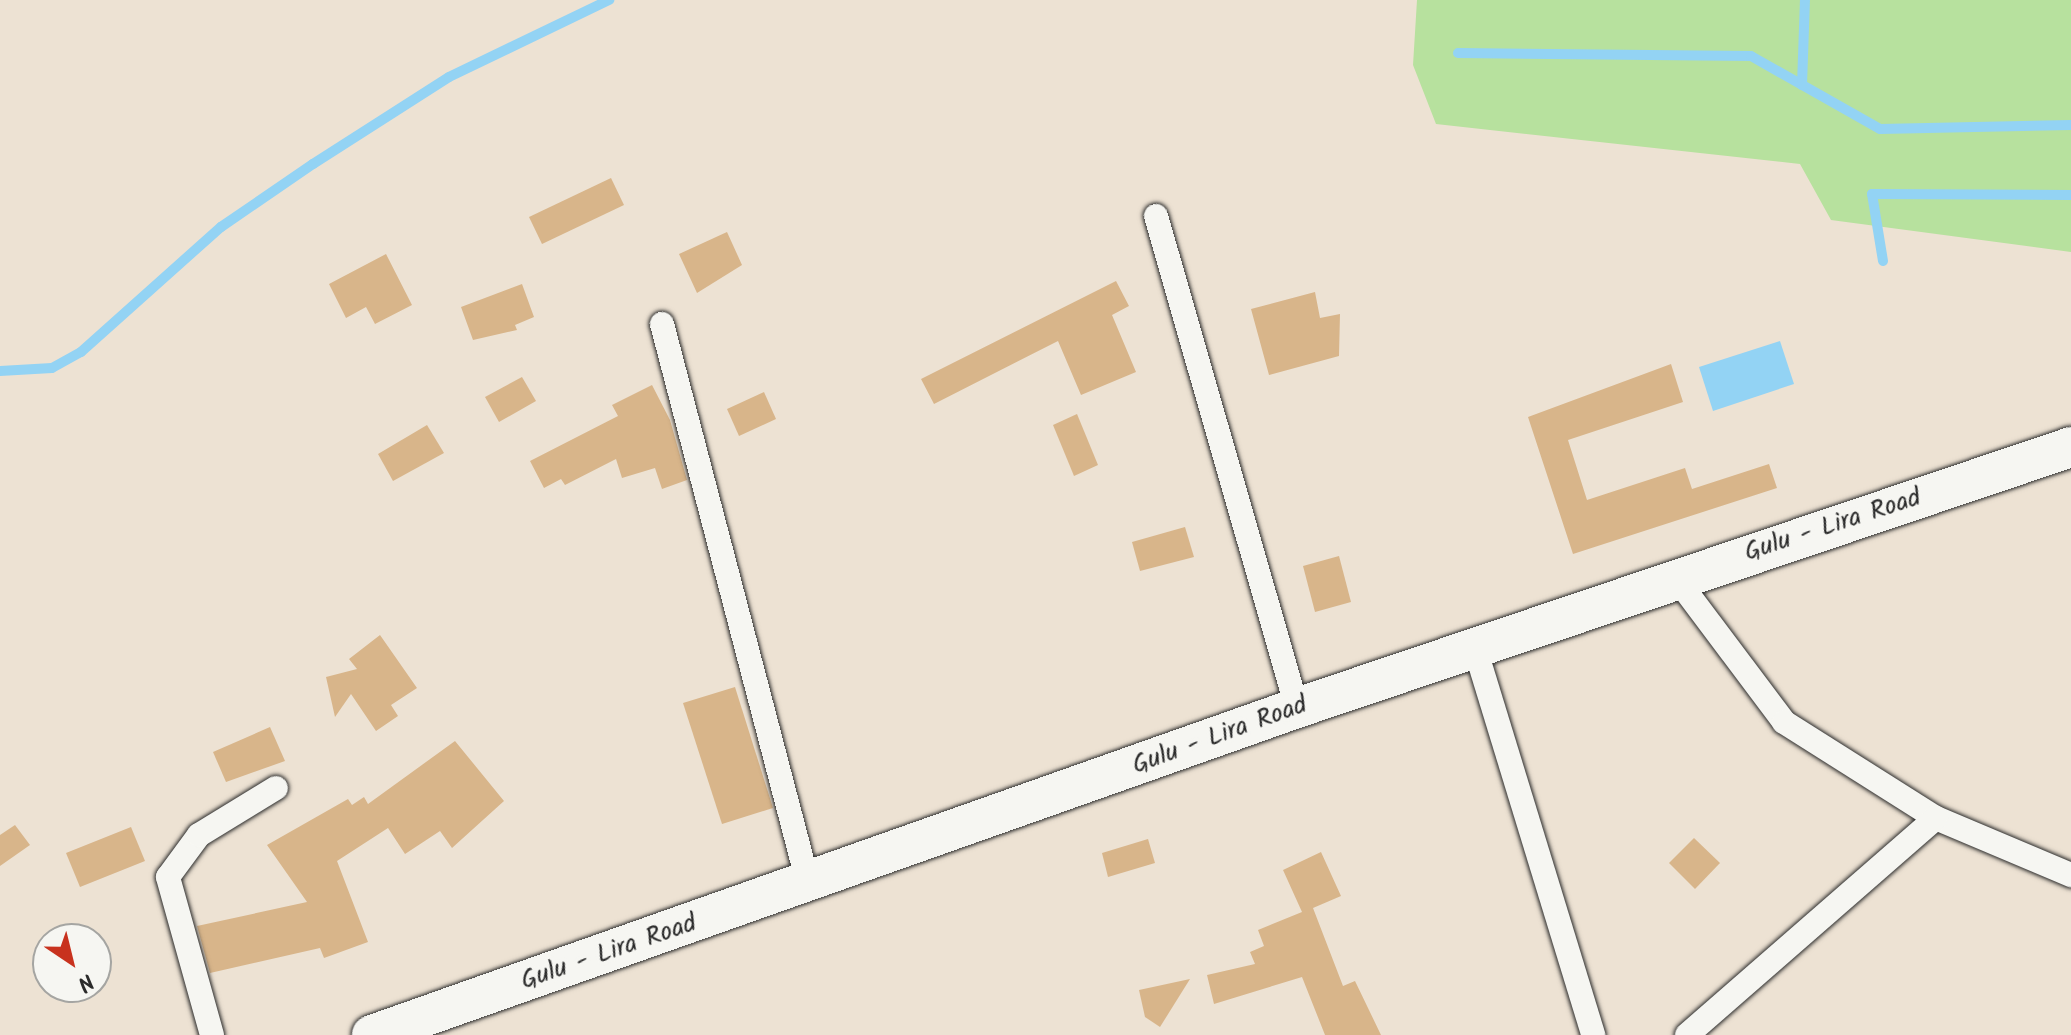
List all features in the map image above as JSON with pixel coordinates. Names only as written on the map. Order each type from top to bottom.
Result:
[{"type":"main road","name":"Gulu - Lira Road","points":[[372,1035],[1297,708],[2071,447]]},
{"type":"street","points":[[1156,216],[1297,708]]},
{"type":"street","points":[[662,324],[808,883]]},
{"type":"street","points":[[1676,578],[1784,722],[1936,818],[2071,875]]},
{"type":"street","points":[[1475,648],[1593,1035]]},
{"type":"street","points":[[212,1035],[168,877],[199,835],[276,788]]},
{"type":"street","points":[[1687,1035],[1936,818]]},
{"type":"green space","points":[[1417,0],[2071,0],[2071,252],[1831,220],[1800,164],[1436,124],[1413,65]]},
{"type":"water","points":[[1780,341],[1794,384],[1713,411],[1699,367]]},
{"type":"building","points":[[611,178],[624,205],[542,244],[529,217]]},
{"type":"building","points":[[727,232],[742,265],[697,293],[679,254]]},
{"type":"building","points":[[386,254],[412,305],[375,324],[366,307],[346,318],[329,284]]},
{"type":"building","points":[[1116,281],[1129,306],[1112,315],[1136,372],[1081,395],[1058,341],[934,404],[921,379]]},
{"type":"building","points":[[522,284],[534,317],[515,325],[517,330],[473,340],[461,307]]},
{"type":"building","points":[[1315,292],[1320,318],[1340,314],[1339,356],[1269,375],[1251,309]]},
{"type":"building","points":[[1671,364],[1683,402],[1568,440],[1587,500],[1685,468],[1692,489],[1769,464],[1777,488],[1573,554],[1528,417]]},
{"type":"building","points":[[522,377],[536,401],[499,422],[485,397]]},
{"type":"building","points":[[652,385],[670,420],[687,480],[662,489],[655,468],[622,478],[616,459],[565,485],[561,479],[544,488],[530,461],[618,416],[612,405]]},
{"type":"building","points":[[764,392],[776,419],[739,436],[727,409]]},
{"type":"building","points":[[1077,414],[1098,465],[1074,476],[1053,425]]},
{"type":"building","points":[[427,425],[444,453],[393,481],[378,454]]},
{"type":"building","points":[[1185,527],[1194,557],[1140,571],[1132,542]]},
{"type":"building","points":[[1339,556],[1351,602],[1315,612],[1303,566]]},
{"type":"building","points":[[380,635],[417,688],[391,705],[398,716],[376,731],[351,694],[335,717],[326,677],[357,669],[349,659]]},
{"type":"building","points":[[735,687],[773,808],[722,824],[683,703]]},
{"type":"building","points":[[270,727],[285,761],[226,782],[213,752]]},
{"type":"building","points":[[455,741],[504,801],[452,848],[440,831],[405,854],[388,828],[337,861],[368,942],[324,958],[320,948],[210,973],[197,926],[307,902],[267,845],[348,799],[352,805],[364,797],[368,804]]},
{"type":"building","points":[[15,825],[30,845],[0,866],[0,835]]},
{"type":"building","points":[[131,827],[145,861],[80,887],[66,853]]},
{"type":"building","points":[[1694,838],[1720,863],[1695,889],[1669,863]]},
{"type":"building","points":[[1148,839],[1155,863],[1108,877],[1102,853]]},
{"type":"building","points":[[1321,852],[1341,896],[1313,908],[1343,986],[1355,981],[1381,1035],[1325,1035],[1302,977],[1214,1004],[1207,975],[1255,964],[1250,952],[1264,946],[1258,930],[1302,912],[1283,870]]},
{"type":"building","points":[[1190,979],[1160,1027],[1145,1017],[1139,990]]},
{"type":"waterway","points":[[0,371],[52,368],[81,352],[221,227],[313,164],[449,77],[609,0]]},
{"type":"waterway","points":[[1802,85],[1805,0]]},
{"type":"waterway","points":[[1458,53],[1751,56],[1880,129],[2071,125]]},
{"type":"waterway","points":[[1883,261],[1872,194],[2071,195]]}]
